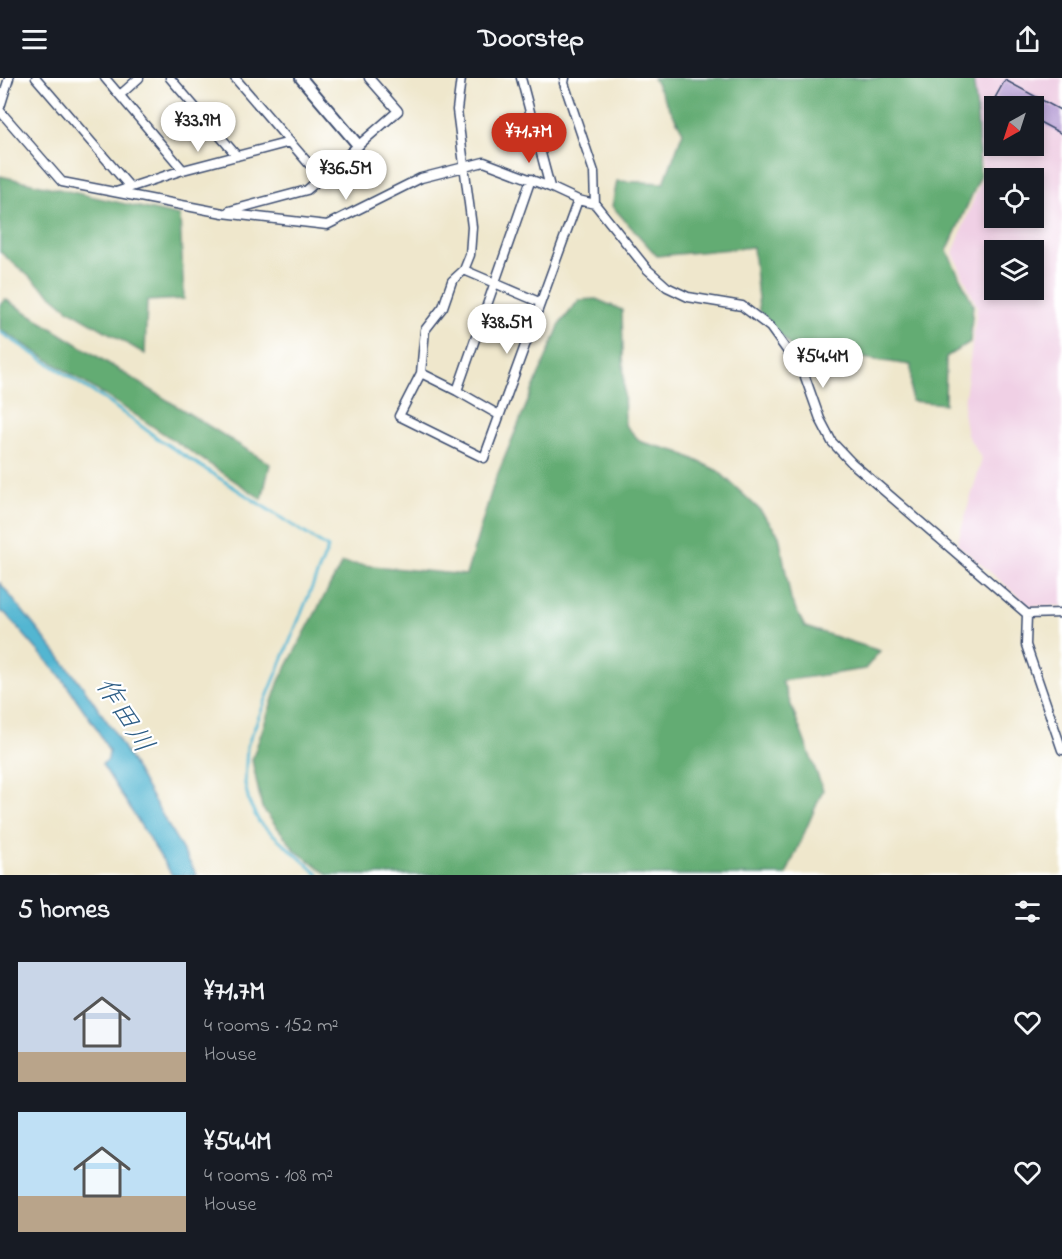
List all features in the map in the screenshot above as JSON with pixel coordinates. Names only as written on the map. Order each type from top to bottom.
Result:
[{"type":"street","points":[[9,78],[0,109],[62,182],[223,213],[327,225],[421,178],[484,162],[550,186],[578,200],[595,204]]},
{"type":"street","points":[[36,78],[130,187]]},
{"type":"street","points":[[105,78],[183,170]]},
{"type":"street","points":[[120,95],[140,78]]},
{"type":"street","points":[[170,78],[237,156]]},
{"type":"street","points":[[235,78],[321,178]]},
{"type":"street","points":[[301,78],[358,145]]},
{"type":"street","points":[[223,213],[307,190],[398,111],[369,78]]},
{"type":"street","points":[[461,78],[457,110],[472,227],[470,255],[464,270],[452,281],[443,307],[425,330],[421,374],[399,416],[484,458],[578,200]]},
{"type":"street","points":[[520,78],[550,186]]},
{"type":"street","points":[[565,78],[564,83],[594,172],[595,204],[647,269],[667,287],[688,297],[742,306],[770,327],[804,374],[820,419],[832,442],[852,463],[1027,614],[1062,613]]},
{"type":"street","points":[[115,192],[183,170],[290,142]]},
{"type":"street","points":[[457,391],[531,179]]},
{"type":"street","points":[[464,270],[539,302]]},
{"type":"street","points":[[421,374],[499,415]]},
{"type":"street","points":[[1027,614],[1026,645],[1062,750]]},
{"type":"shaded area","points":[[968,78],[1062,78],[1062,606],[1030,606],[957,544],[982,459],[967,435],[963,412],[977,307],[953,253],[983,175]]},
{"type":"green space","points":[[653,78],[973,78],[980,177],[947,251],[973,304],[970,342],[946,357],[945,404],[911,401],[911,365],[792,348],[759,310],[753,247],[657,256],[612,206],[617,181],[664,183],[683,132]]},
{"type":"green space","points":[[0,176],[180,216],[184,299],[147,301],[145,354],[69,310],[0,252]]},
{"type":"green space","points":[[5,299],[270,464],[262,499],[0,329],[0,305]]},
{"type":"green space","points":[[596,299],[622,310],[625,425],[641,442],[679,452],[718,471],[759,509],[779,535],[791,600],[805,627],[880,651],[865,669],[782,681],[823,790],[786,875],[329,875],[296,851],[262,808],[252,760],[279,681],[342,563],[466,575],[494,483],[560,324],[579,300]]},
{"type":"water","points":[[0,583],[81,684],[113,730],[197,875],[172,875],[102,764],[108,760],[109,751],[95,726],[61,677],[5,613],[0,612]]},
{"type":"building","points":[[1005,80],[1034,96],[996,96]]},
{"type":"building","points":[[1044,101],[1062,111],[1062,134],[1044,124]]},
{"type":"waterway","points":[[0,332],[107,401],[160,440],[328,548],[247,746],[245,784],[249,802],[259,822],[319,875]]},
{"type":"water label","name":"作田川","points":[[123,716]]}]
